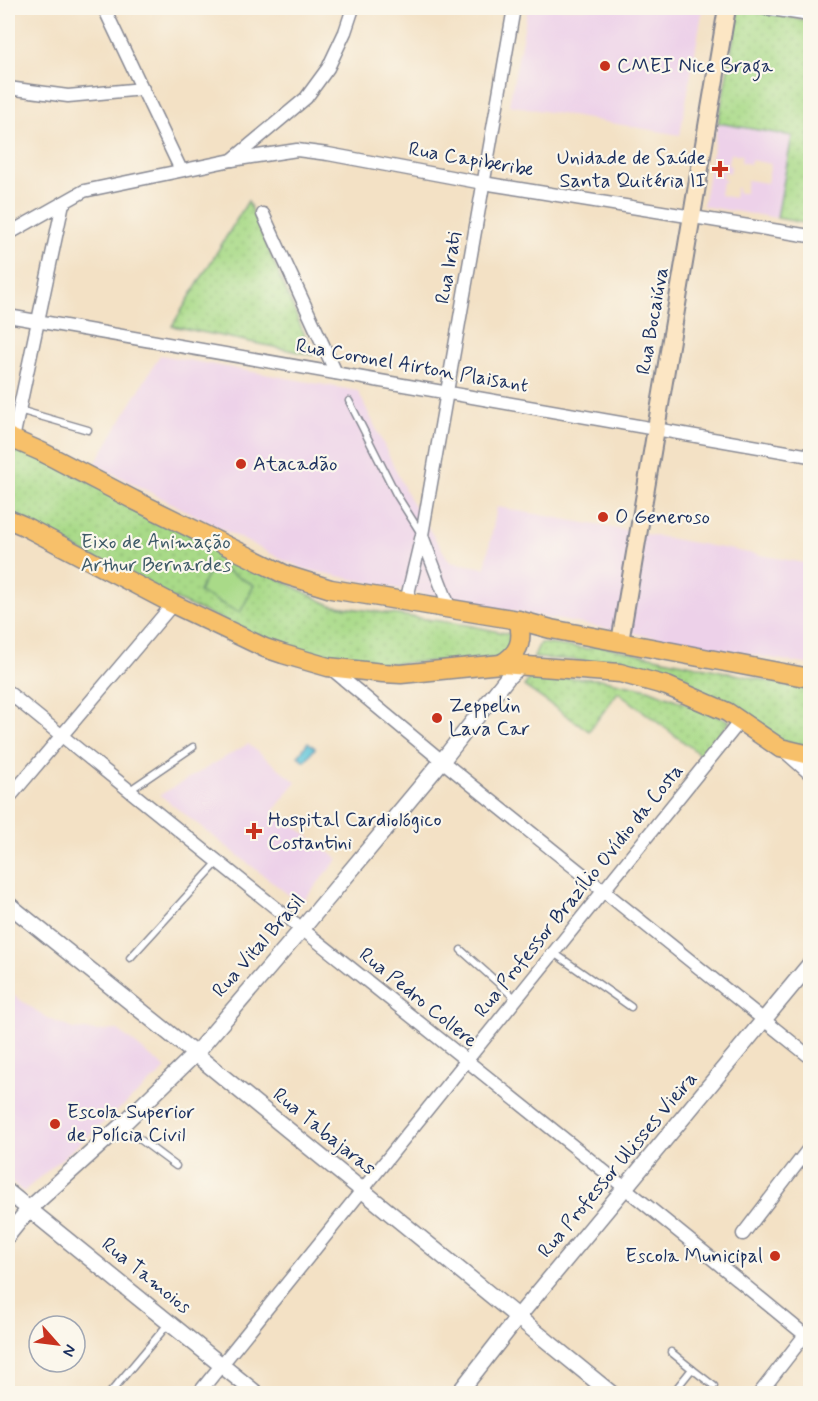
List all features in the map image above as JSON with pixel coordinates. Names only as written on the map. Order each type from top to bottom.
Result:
[{"type":"main road","name":"Rua Bocaiúva","points":[[620,642],[727,8]]},
{"type":"main road","points":[[10,438],[286,574],[331,589],[518,620],[551,629],[810,678]]},
{"type":"main road","points":[[8,519],[173,604],[265,648],[328,667],[401,674],[522,664],[620,673],[667,686],[727,712],[780,748],[810,755]]},
{"type":"main road","points":[[501,664],[511,658],[518,649],[521,630],[518,620]]},
{"type":"main road","points":[[522,664],[533,641],[551,629]]},
{"type":"street","points":[[104,8],[181,170]]},
{"type":"street","points":[[232,159],[306,98],[328,68],[345,32],[353,8]]},
{"type":"street","name":"Rua Irati","points":[[406,602],[422,534],[514,8]]},
{"type":"street","points":[[765,8],[810,15]]},
{"type":"street","points":[[8,88],[68,96],[142,89]]},
{"type":"street","name":"Rua Capiberibe","points":[[8,234],[84,191],[232,159],[297,150],[810,236]]},
{"type":"street","points":[[10,438],[19,410],[63,203]]},
{"type":"street","points":[[263,214],[336,373]]},
{"type":"street","name":"Rua Coronel Airton Plaisant","points":[[8,316],[810,456]]},
{"type":"street","points":[[422,534],[450,609]]},
{"type":"street","points":[[8,799],[173,604]]},
{"type":"street","name":"Rua Vital Brasil","points":[[8,1235],[29,1209],[122,1125],[195,1053],[442,761],[508,677],[522,664]]},
{"type":"street","points":[[328,667],[810,1057]]},
{"type":"street","name":"Rua Pedro Collere","points":[[8,692],[626,1188],[805,1335],[759,1394]]},
{"type":"street","name":"Rua Professor Brazílio Ovídio da Costa","points":[[198,1394],[741,720]]},
{"type":"street","points":[[780,748],[810,774]]},
{"type":"street","name":"Rua Tabajaras","points":[[8,904],[195,1053],[612,1394]]},
{"type":"street","name":"Rua Professor Ulisses Vieira","points":[[458,1394],[518,1317],[810,964]]},
{"type":"street","points":[[743,1234],[810,1147]]},
{"type":"street","name":"Rua Tamoios","points":[[8,1192],[257,1394]]},
{"type":"lane","points":[[349,401],[396,494],[422,534]]},
{"type":"lane","points":[[19,410],[88,430]]},
{"type":"lane","points":[[130,791],[193,747]]},
{"type":"lane","points":[[130,958],[218,862]]},
{"type":"lane","points":[[461,950],[517,999]]},
{"type":"lane","points":[[554,953],[631,1007]]},
{"type":"lane","points":[[122,1125],[176,1166]]},
{"type":"lane","points":[[110,1393],[169,1322]]},
{"type":"lane","points":[[671,1352],[714,1386]]},
{"type":"lane","points":[[672,1394],[692,1369]]},
{"type":"shaded area","name":"CMEI Nice Braga","points":[[528,8],[703,8],[680,135],[509,105]]},
{"type":"shaded area","name":"Unidade de Saúde Santa Quitéria II","points":[[718,123],[792,136],[777,218],[703,206]],"holes":[[[730,153],[742,155],[741,162],[750,164],[751,160],[771,164],[767,183],[747,180],[745,193],[738,193],[738,188],[736,188],[734,198],[720,195],[722,182],[726,180],[722,179],[723,171],[730,173],[731,166],[728,165]]]},
{"type":"shaded area","points":[[160,355],[358,391],[409,498],[450,562],[485,568],[497,507],[810,564],[810,665],[461,602],[305,569],[283,560],[95,464]]},
{"type":"shaded area","name":"Hospital Cardiológico Costantini","points":[[248,744],[296,782],[274,810],[338,859],[303,901],[294,899],[160,795]]},
{"type":"shaded area","name":"Escola Superior de Polícia Civil","points":[[8,992],[49,1019],[73,1029],[118,1030],[166,1069],[23,1192],[8,1179]]},
{"type":"green space","points":[[739,8],[810,21],[810,224],[777,218],[792,136],[718,123]]},
{"type":"green space","points":[[248,201],[313,355],[172,326]]},
{"type":"green space","name":"Eixo de Animação Arthur Bernardes","points":[[8,444],[35,454],[330,605],[467,625],[519,636],[507,658],[356,665],[291,649],[165,595],[8,513]]},
{"type":"green space","points":[[213,564],[254,585],[240,613],[199,592]]},
{"type":"green space","points":[[540,643],[588,649],[598,645],[810,690],[810,747],[780,741],[645,673],[577,660],[533,658]]},
{"type":"green space","points":[[531,677],[600,679],[648,689],[730,721],[702,756],[618,692],[589,731],[524,686]]},
{"type":"water","points":[[308,742],[315,748],[305,761],[298,756]]},
{"type":"place","name":"CMEI Nice Braga","points":[[605,66]]},
{"type":"place","name":"Unidade de Saúde Santa Quitéria II","points":[[720,169]]},
{"type":"place","name":"Atacadão","points":[[241,464]]},
{"type":"place","name":"O Generoso","points":[[603,517]]},
{"type":"place","name":"Zeppelin Lava Car","points":[[437,718]]},
{"type":"place","name":"Hospital Cardiológico Costantini","points":[[254,831]]},
{"type":"place","name":"Escola Superior de Polícia Civil","points":[[55,1124]]},
{"type":"place","name":"Escola Municipal","points":[[775,1256]]}]
